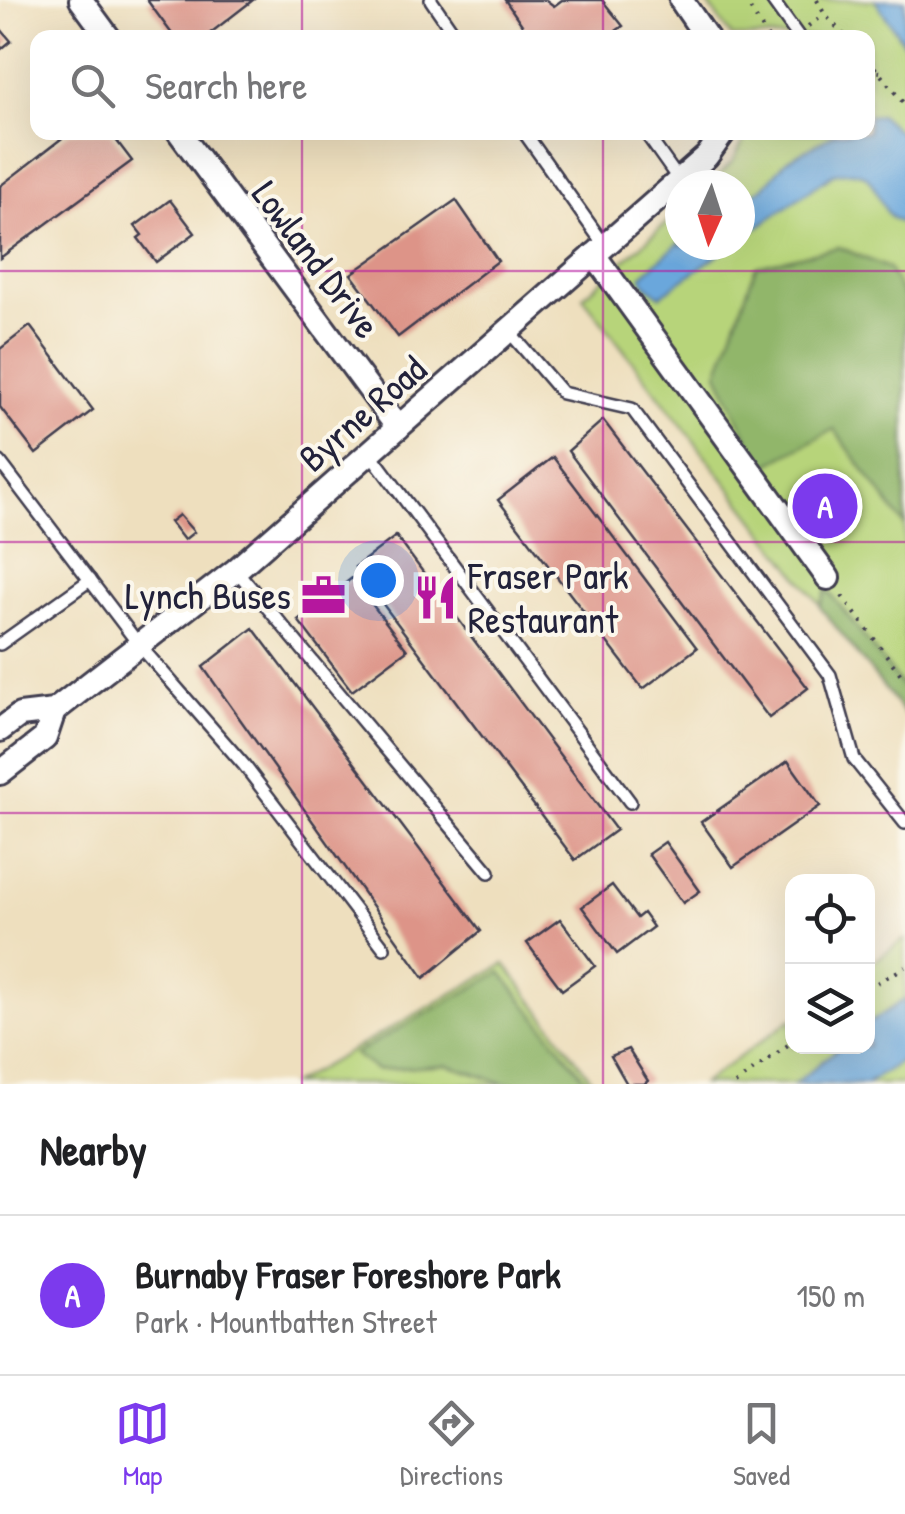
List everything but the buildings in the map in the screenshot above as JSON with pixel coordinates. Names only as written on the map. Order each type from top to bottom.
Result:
[{"type":"street","points":[[81,0],[102,30]]},
{"type":"street","points":[[681,0],[702,30]]},
{"type":"street","name":"Lowland Drive","points":[[185,140],[398,428]]},
{"type":"street","name":"Byrne Road","points":[[691,170],[719,140]]},
{"type":"street","name":"Byrne Road","points":[[0,730],[20,715],[54,711],[236,570],[665,192]]},
{"type":"street","points":[[600,250],[828,578]]},
{"type":"street","name":"Byrne Road","points":[[0,772],[45,738],[54,711]]},
{"type":"lane","points":[[430,0],[451,30]]},
{"type":"lane","points":[[772,0],[794,30]]},
{"type":"lane","points":[[529,140],[600,250]]},
{"type":"lane","points":[[652,140],[672,170]]},
{"type":"lane","points":[[508,330],[562,393],[632,410],[830,675],[854,760],[905,823]]},
{"type":"lane","points":[[370,454],[630,802]]},
{"type":"lane","points":[[0,462],[140,646],[244,766],[384,948]]},
{"type":"lane","points":[[236,570],[489,872]]},
{"type":"lane","points":[[0,644],[90,580]]},
{"type":"path","points":[[745,0],[763,30]]},
{"type":"path","points":[[817,0],[840,30]]},
{"type":"path","points":[[875,67],[905,106]]},
{"type":"path","points":[[875,71],[880,72]]},
{"type":"path","points":[[828,578],[905,680]]},
{"type":"path","points":[[875,984],[905,966]]},
{"type":"path","points":[[735,1084],[785,1047]]},
{"type":"green space","points":[[705,0],[875,0],[905,45],[905,715],[583,297],[665,224],[665,260],[755,260],[755,170],[724,170],[744,140],[875,140],[875,30],[727,30]]},
{"type":"green space","points":[[839,247],[888,268],[905,299],[905,526],[834,429],[761,468],[718,373],[756,266]]},
{"type":"green space","points":[[827,589],[905,690],[905,714],[820,607]]},
{"type":"green space","points":[[905,939],[905,1084],[702,1084],[785,1024],[785,1054],[875,1054],[875,961]]},
{"type":"green space","points":[[505,964],[595,1084],[292,1084]]},
{"type":"green space","points":[[501,972],[589,1084],[506,1084],[447,1065],[376,1070],[354,1054]]},
{"type":"water","points":[[875,0],[905,0],[905,45]]},
{"type":"water","points":[[875,115],[880,115],[905,137],[905,225],[891,217],[866,177],[848,172],[833,174],[755,229],[755,193],[786,161],[824,140],[875,140]]},
{"type":"water","points":[[665,255],[665,260],[711,260],[660,296],[641,276]]},
{"type":"water","points":[[905,999],[905,1059],[866,1084],[794,1084],[831,1054],[875,1054],[875,1019]]},
{"type":"place","name":"Burnaby Fraser Foreshore Park","points":[[825,506]]},
{"type":"place","name":"Lynch Buses","points":[[324,595]]},
{"type":"place","name":"Fraser Park Restaurant","points":[[435,597]]}]
